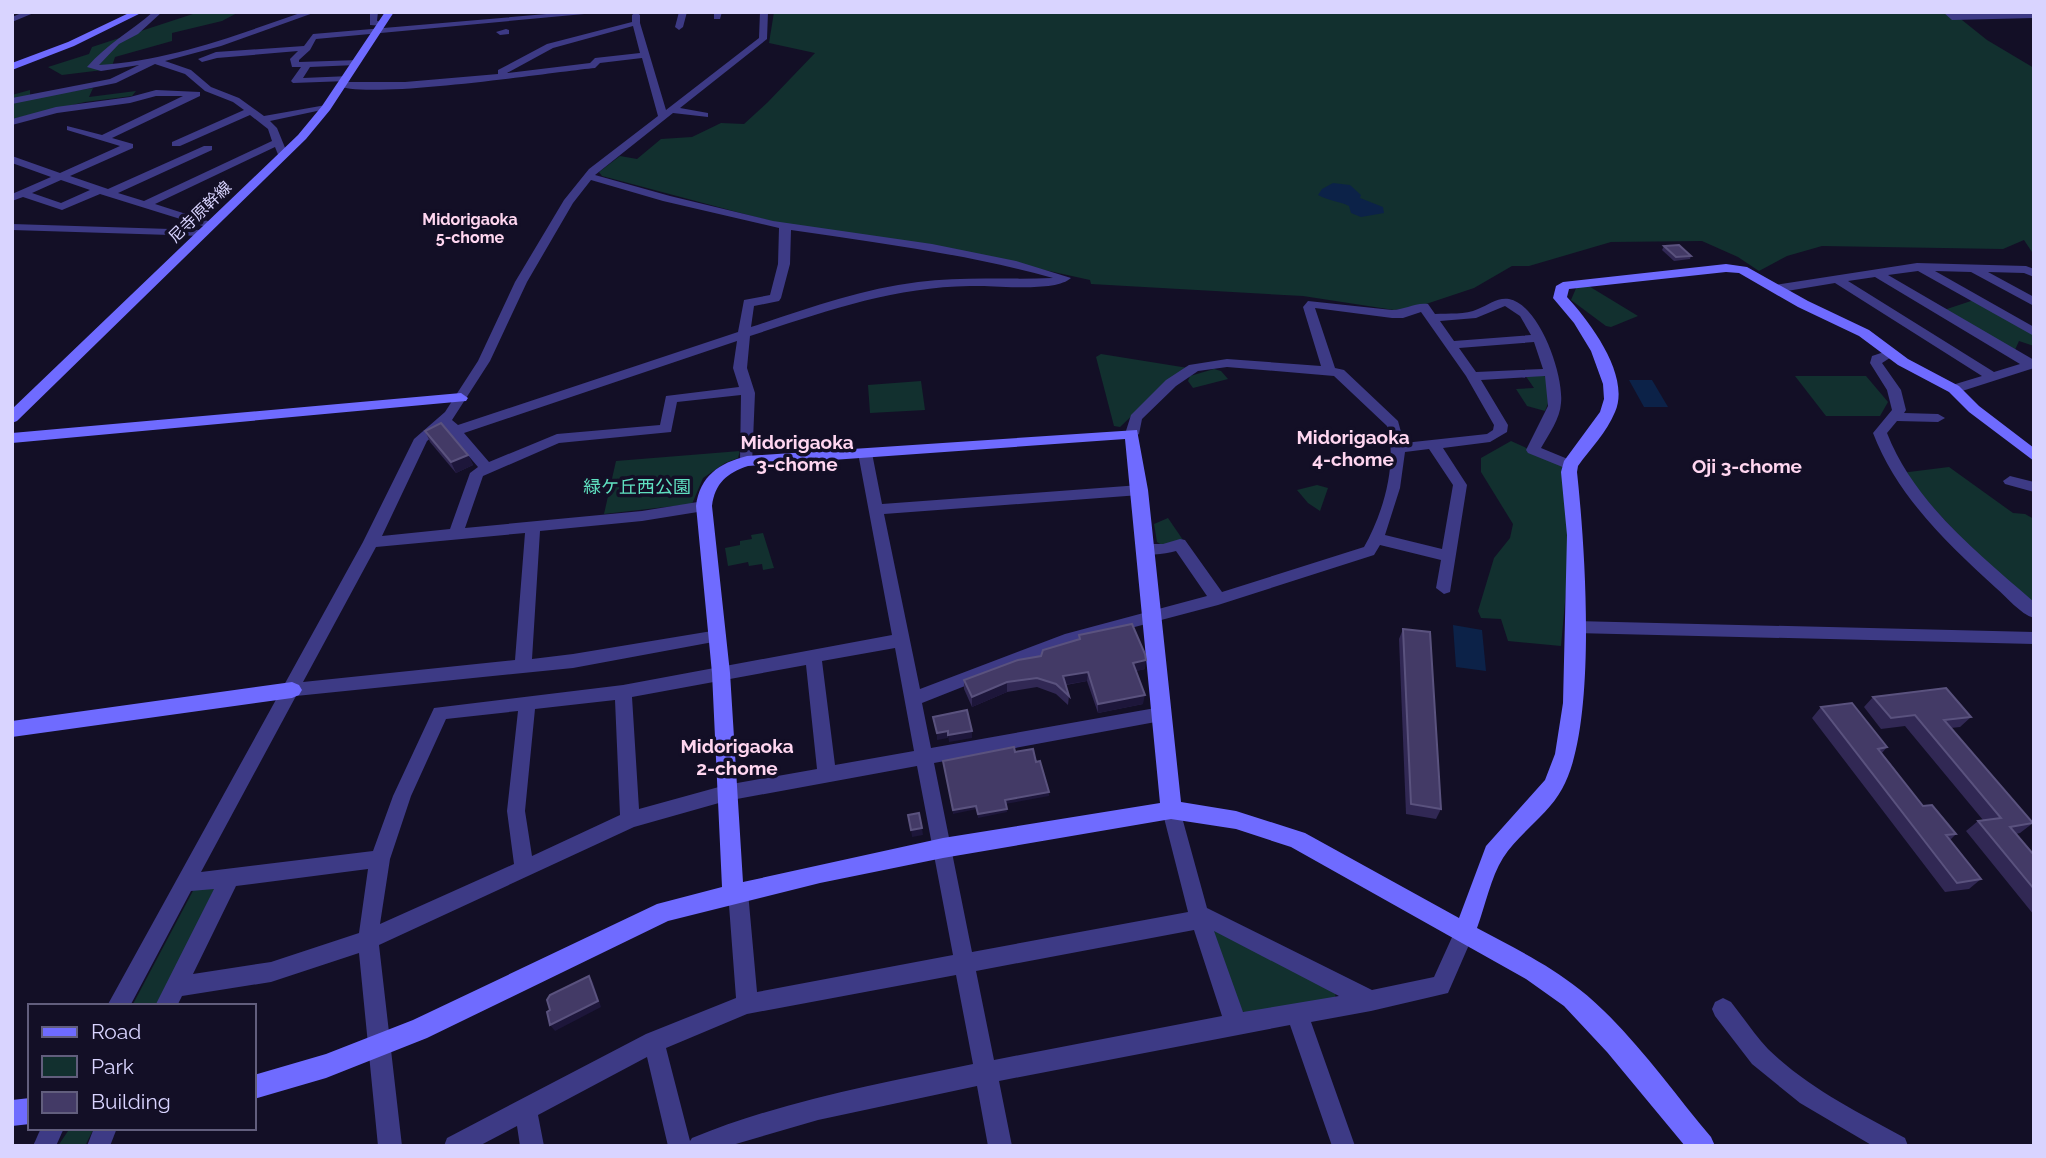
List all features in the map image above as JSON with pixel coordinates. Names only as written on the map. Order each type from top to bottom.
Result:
[{"type":"street","points":[[12,20],[32,12]]},
{"type":"street","points":[[12,67],[71,44],[139,12]]},
{"type":"street","points":[[158,12],[135,32],[116,42],[92,64],[101,68],[145,60],[155,61],[195,76],[198,82],[208,89],[236,100],[262,119],[272,128],[283,155]]},
{"type":"street","points":[[12,101],[102,84],[155,61],[218,44],[310,12]]},
{"type":"street","points":[[374,12],[373,23],[379,28]]},
{"type":"street","name":"尼寺原幹線","points":[[12,418],[283,155],[326,108],[390,12]]},
{"type":"street","points":[[218,44],[313,37],[379,28],[503,21],[518,16],[602,12]]},
{"type":"street","points":[[636,12],[636,23],[645,55],[667,114]]},
{"type":"street","points":[[682,24],[683,12]]},
{"type":"street","points":[[450,425],[461,398],[484,361],[521,282],[568,202],[588,176],[763,39],[764,12]]},
{"type":"street","points":[[1947,12],[1952,17],[2034,15]]},
{"type":"street","points":[[502,33],[503,21]]},
{"type":"street","points":[[498,75],[550,46],[636,23]]},
{"type":"street","points":[[201,59],[210,66],[294,60],[307,48],[313,37]]},
{"type":"street","points":[[171,67],[216,55],[307,48]]},
{"type":"street","points":[[307,65],[296,81],[344,82],[373,87],[595,65],[595,61],[645,55]]},
{"type":"street","points":[[294,60],[295,65],[356,62]]},
{"type":"street","points":[[103,138],[208,89]]},
{"type":"street","points":[[12,122],[34,115],[104,102],[130,102],[156,93],[197,94]]},
{"type":"street","points":[[262,119],[326,108]]},
{"type":"street","points":[[182,142],[251,111]]},
{"type":"street","points":[[667,114],[705,115]]},
{"type":"street","points":[[34,115],[50,122]]},
{"type":"street","points":[[18,196],[129,146],[70,130]]},
{"type":"street","points":[[144,205],[277,142]]},
{"type":"street","points":[[18,196],[62,208],[147,177],[208,148]]},
{"type":"street","points":[[12,159],[206,229]]},
{"type":"street","points":[[119,1004],[292,690],[371,542],[421,439],[450,425],[838,302],[894,289],[959,282],[1054,282],[1065,278],[1016,264],[932,247],[785,227],[667,199],[588,176]]},
{"type":"street","points":[[12,227],[206,229]]},
{"type":"street","points":[[747,461],[747,390],[740,368],[748,303],[775,298],[784,264],[785,227]]},
{"type":"street","points":[[1917,267],[2034,332]]},
{"type":"street","points":[[1775,289],[1917,267],[2026,270],[2034,274]]},
{"type":"street","points":[[700,1146],[734,1130],[987,1072],[1441,986],[1494,853],[1554,785],[1560,771],[1573,703],[1575,535],[1570,465],[1608,411],[1611,400],[1597,347],[1586,327],[1560,298],[1563,286],[1734,268],[1864,333],[1890,354],[1954,389],[1973,409],[2034,456]]},
{"type":"street","points":[[1973,269],[2034,302]]},
{"type":"street","points":[[1875,272],[2032,365]]},
{"type":"street","points":[[1836,279],[1993,377]]},
{"type":"street","points":[[1433,318],[1478,314],[1504,301],[1519,309],[1540,338],[1552,372],[1555,402],[1534,450],[1570,465]]},
{"type":"street","points":[[1329,370],[1309,307],[1312,304],[1392,314],[1403,314],[1424,307],[1472,376],[1501,425],[1500,432],[1490,438],[1400,448]]},
{"type":"street","points":[[1451,345],[1540,338]]},
{"type":"street","points":[[1890,354],[1877,359],[1876,363],[1899,401],[1899,410],[1880,433],[1884,448],[1901,479],[1989,572],[2034,612]]},
{"type":"street","points":[[913,699],[1072,638],[1151,615],[1219,599],[1369,551],[1377,539],[1400,448],[1393,424],[1350,381],[1329,370],[1227,363],[1194,368],[1171,383],[1136,418],[1132,434],[1140,489],[1144,548],[1151,615],[1161,714],[1171,810],[1200,919],[1236,1024]]},
{"type":"street","points":[[1954,389],[2032,365]]},
{"type":"street","points":[[1472,376],[1552,372]]},
{"type":"street","points":[[456,533],[477,472],[557,439],[666,429],[671,398],[747,390]]},
{"type":"street","points":[[12,438],[461,398]]},
{"type":"street","points":[[1895,417],[1932,420]]},
{"type":"street","points":[[450,425],[487,468]]},
{"type":"street","points":[[747,1004],[726,793],[721,673],[704,506],[705,493],[715,475],[747,461],[1132,434]]},
{"type":"street","points":[[1433,444],[1460,485],[1444,588]]},
{"type":"street","points":[[865,453],[987,1072],[999,1146]]},
{"type":"street","points":[[2010,481],[2034,487]]},
{"type":"street","points":[[876,510],[1140,489]]},
{"type":"street","points":[[371,542],[642,516],[704,506]]},
{"type":"street","points":[[523,665],[533,525]]},
{"type":"street","points":[[1377,539],[1448,556]]},
{"type":"street","points":[[1144,548],[1163,549],[1180,544],[1219,599]]},
{"type":"street","points":[[1575,627],[2034,638]]},
{"type":"street","points":[[12,729],[292,690],[573,661],[718,636]]},
{"type":"street","points":[[390,1146],[368,940],[380,859],[402,796],[440,713],[623,692],[902,640]]},
{"type":"street","points":[[813,656],[827,774]]},
{"type":"street","points":[[623,692],[630,820]]},
{"type":"street","points":[[524,867],[516,811],[527,705]]},
{"type":"street","points":[[171,996],[271,972],[368,940],[630,820],[726,793],[1161,714]]},
{"type":"street","points":[[256,1086],[326,1066],[459,1012],[666,911],[735,892],[943,848],[1171,810],[1236,820],[1297,840],[1465,931],[1543,977],[1572,998],[1616,1043],[1702,1146]]},
{"type":"street","points":[[185,883],[380,859]]},
{"type":"street","points":[[171,996],[230,878]]},
{"type":"street","points":[[455,1146],[654,1042],[747,1004],[1200,919],[1208,918],[1371,1001]]},
{"type":"street","points":[[1723,1009],[1760,1056],[1805,1093],[1828,1109],[1897,1146]]},
{"type":"street","points":[[1297,1014],[1344,1146]]},
{"type":"street","points":[[654,1042],[680,1146]]},
{"type":"street","points":[[525,1108],[532,1146]]},
{"type":"street","points":[[44,1146],[52,1130]]},
{"type":"street","points":[[98,1146],[105,1130]]},
{"type":"green space","points":[[199,12],[239,12],[222,21],[172,33],[172,41],[115,57],[111,69],[62,75],[48,67],[89,54],[92,47]]},
{"type":"green space","points":[[774,12],[1952,12],[1987,40],[2034,68],[2034,255],[2024,240],[2003,249],[1822,246],[1787,256],[1759,271],[1738,257],[1702,241],[1611,242],[1529,266],[1512,266],[1474,288],[1399,313],[1400,309],[1303,296],[1091,284],[1090,280],[935,246],[786,225],[602,176],[599,172],[620,156],[637,159],[661,139],[692,137],[721,123],[744,124],[768,102],[815,53],[769,43]]},
{"type":"green space","points":[[93,88],[89,97],[136,91],[132,96],[85,102],[12,119],[12,95],[30,90],[30,98]]},
{"type":"green space","points":[[1587,285],[1638,316],[1611,327],[1606,326],[1571,300],[1577,286]]},
{"type":"green space","points":[[1974,300],[2034,334],[2034,346],[2019,341],[2014,352],[1944,310]]},
{"type":"green space","points":[[1101,354],[1188,368],[1166,383],[1120,427],[1114,426],[1096,357]]},
{"type":"green space","points":[[1214,369],[1221,371],[1228,379],[1193,388],[1188,381],[1190,376]]},
{"type":"green space","points":[[1525,375],[1543,375],[1547,378],[1549,401],[1545,411],[1527,406],[1516,389],[1534,388]]},
{"type":"green space","points":[[1795,376],[1866,376],[1888,402],[1880,416],[1826,416]]},
{"type":"green space","points":[[921,381],[925,410],[870,413],[868,385]]},
{"type":"green space","points":[[1511,441],[1564,465],[1571,536],[1561,646],[1508,641],[1501,619],[1481,618],[1478,611],[1494,558],[1510,538],[1513,524],[1481,472],[1481,458]]},
{"type":"green space","name":"緑ケ丘西公園","points":[[740,451],[738,458],[725,463],[703,478],[692,504],[604,514],[616,461]]},
{"type":"green space","points":[[1949,467],[2013,513],[2025,514],[2034,519],[2034,607],[1990,569],[1901,473]]},
{"type":"green space","points":[[1317,485],[1328,488],[1320,511],[1308,503],[1297,490]]},
{"type":"green space","points":[[1168,518],[1183,540],[1162,545],[1157,542],[1154,524]]},
{"type":"green space","points":[[763,533],[774,568],[763,570],[762,564],[749,566],[748,562],[728,566],[725,548],[740,545],[740,541],[752,539],[751,535]]},
{"type":"green space","points":[[195,887],[220,888],[159,1004],[133,1004]]},
{"type":"green space","points":[[1217,928],[1336,991],[1335,998],[1247,1014],[1237,1008],[1211,930]]},
{"type":"green space","points":[[69,1130],[93,1130],[85,1146],[58,1146]]},
{"type":"water","points":[[1333,183],[1350,185],[1361,195],[1360,198],[1383,207],[1384,213],[1361,217],[1351,213],[1349,206],[1318,195],[1322,189]]},
{"type":"water","points":[[1629,380],[1652,380],[1668,407],[1644,407]]},
{"type":"water","points":[[1453,625],[1482,630],[1486,671],[1456,667]]},
{"type":"building","points":[[1679,245],[1691,256],[1676,257],[1664,246]]},
{"type":"building","points":[[441,423],[468,455],[451,462],[425,431]]},
{"type":"building","points":[[1132,624],[1145,654],[1146,660],[1133,663],[1145,695],[1098,704],[1088,672],[1063,676],[1069,696],[1056,684],[1037,678],[1007,682],[972,697],[964,680],[1018,660],[1041,656],[1043,650],[1080,639],[1079,635]]},
{"type":"building","points":[[1403,629],[1430,632],[1441,809],[1411,804]]},
{"type":"building","points":[[1946,688],[1971,717],[1944,720],[2033,823],[2010,827],[2034,855],[2034,889],[1978,821],[2001,818],[1915,715],[1891,718],[1873,697]]},
{"type":"building","points":[[1852,703],[1887,747],[1878,749],[1923,806],[1932,805],[1956,834],[1946,835],[1981,879],[1957,883],[1821,707]]},
{"type":"building","points":[[967,710],[972,731],[948,735],[948,731],[937,733],[933,717]]},
{"type":"building","points":[[1014,747],[1015,752],[1033,749],[1036,762],[1040,761],[1049,792],[1005,800],[1007,809],[978,814],[976,806],[953,810],[943,761]]},
{"type":"building","points":[[919,813],[922,828],[911,830],[908,815]]},
{"type":"building","points":[[589,976],[598,1001],[550,1025],[547,1000],[550,995]]},
{"type":"waterway","points":[[12,13],[19,12]]},
{"type":"district","name":"Midorigaoka 5-chome","points":[[470,228]]},
{"type":"district","name":"Midorigaoka 4-chome","points":[[1353,448]]},
{"type":"district","name":"Midorigaoka 3-chome","points":[[797,453]]},
{"type":"district","name":"Oji 3-chome","points":[[1747,466]]},
{"type":"district","name":"Midorigaoka 2-chome","points":[[737,757]]}]
